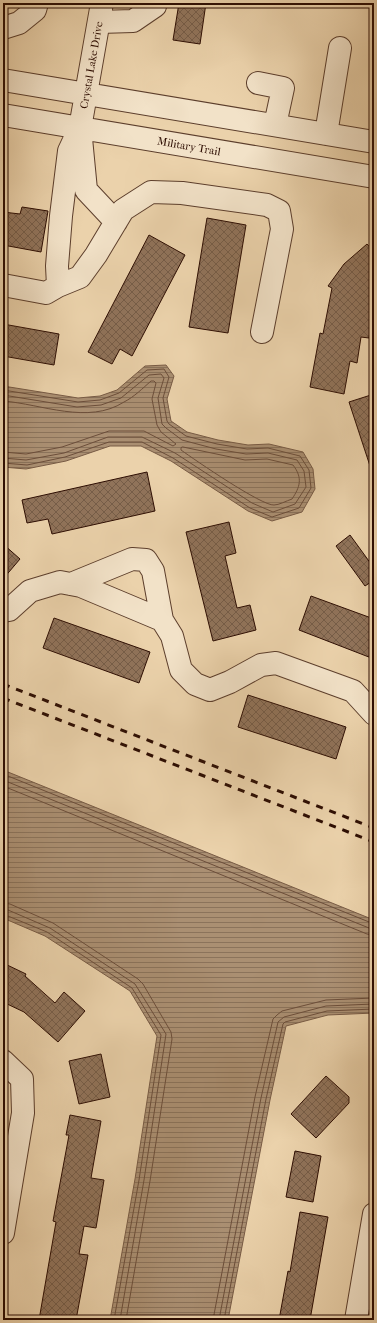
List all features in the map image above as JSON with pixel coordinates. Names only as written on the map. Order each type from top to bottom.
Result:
[{"type":"street","points":[[3,28],[19,23],[35,10],[37,3]]},
{"type":"street","points":[[101,13],[133,21],[155,6],[155,3]]},
{"type":"street","name":"Crystal Lake Drive","points":[[80,128],[101,13]]},
{"type":"street","points":[[326,134],[340,48]]},
{"type":"street","points":[[3,80],[374,142]]},
{"type":"street","points":[[258,83],[283,88],[275,125]]},
{"type":"street","name":"Military Trail","points":[[3,116],[374,177]]},
{"type":"street","points":[[80,128],[86,190],[116,222]]},
{"type":"street","points":[[58,286],[57,266],[61,216],[69,151],[80,128]]},
{"type":"street","points":[[3,286],[46,293],[58,286],[80,277],[96,256],[123,210],[151,192],[182,193],[267,205],[279,211],[282,228],[262,332]]},
{"type":"street","points":[[71,584],[132,559],[146,560],[153,571],[162,620],[172,636],[181,670],[194,684],[210,690],[230,682],[261,665],[276,663],[353,691],[374,714]]},
{"type":"street","points":[[3,611],[9,610],[30,591],[60,582],[81,586],[162,620]]},
{"type":"street","points":[[3,1061],[22,1079],[23,1113],[3,1233]]},
{"type":"street","points":[[356,1320],[374,1214]]},
{"type":"water","points":[[166,365],[174,376],[167,399],[171,421],[187,432],[218,440],[248,445],[269,444],[303,452],[313,469],[315,489],[302,512],[272,521],[248,511],[171,461],[141,446],[110,446],[66,461],[26,469],[3,467],[3,386],[78,398],[100,396],[117,390],[145,366]]},
{"type":"water","points":[[3,770],[374,920],[374,1013],[328,1015],[286,1026],[270,1100],[228,1320],[110,1320],[135,1179],[157,1036],[130,991],[45,936],[3,918]]},
{"type":"building","points":[[179,3],[206,3],[200,44],[173,40]]},
{"type":"building","points":[[22,207],[48,211],[41,252],[3,245],[3,212],[20,214]]},
{"type":"building","points":[[207,218],[246,225],[228,333],[189,327]]},
{"type":"building","points":[[149,235],[185,255],[132,356],[120,349],[112,364],[88,352]]},
{"type":"building","points":[[367,244],[374,252],[374,309],[369,338],[361,337],[357,363],[350,361],[344,394],[310,387],[320,333],[323,334],[332,288],[328,286],[344,264]]},
{"type":"building","points":[[3,324],[59,334],[54,365],[3,356]]},
{"type":"building","points":[[374,394],[374,468],[371,469],[349,402]]},
{"type":"building","points":[[147,472],[155,511],[52,534],[48,519],[27,523],[22,500]]},
{"type":"building","points":[[229,522],[236,553],[225,556],[237,608],[250,605],[256,630],[213,641],[186,532]]},
{"type":"building","points":[[350,535],[374,568],[374,580],[365,586],[336,546]]},
{"type":"building","points":[[3,544],[20,559],[3,579]]},
{"type":"building","points":[[311,596],[374,619],[374,659],[299,630]]},
{"type":"building","points":[[54,618],[150,652],[139,683],[43,648]]},
{"type":"building","points":[[248,695],[346,727],[336,759],[238,727]]},
{"type":"building","points":[[3,963],[26,974],[25,976],[55,1003],[64,992],[85,1011],[58,1042],[24,1012],[3,1002]]},
{"type":"building","points":[[101,1054],[110,1097],[79,1104],[69,1061]]},
{"type":"building","points":[[326,1076],[349,1097],[349,1103],[316,1138],[291,1114]]},
{"type":"building","points":[[70,1115],[101,1121],[91,1178],[104,1180],[96,1228],[84,1226],[79,1254],[88,1255],[76,1320],[39,1320],[56,1222],[53,1221],[69,1135],[66,1135]]},
{"type":"building","points":[[295,1151],[321,1156],[313,1202],[286,1197]]},
{"type":"building","points":[[300,1212],[328,1217],[310,1320],[279,1320],[288,1271],[290,1272]]},
{"type":"railway","points":[[3,684],[374,828]]},
{"type":"railway","points":[[3,698],[374,842]]}]
